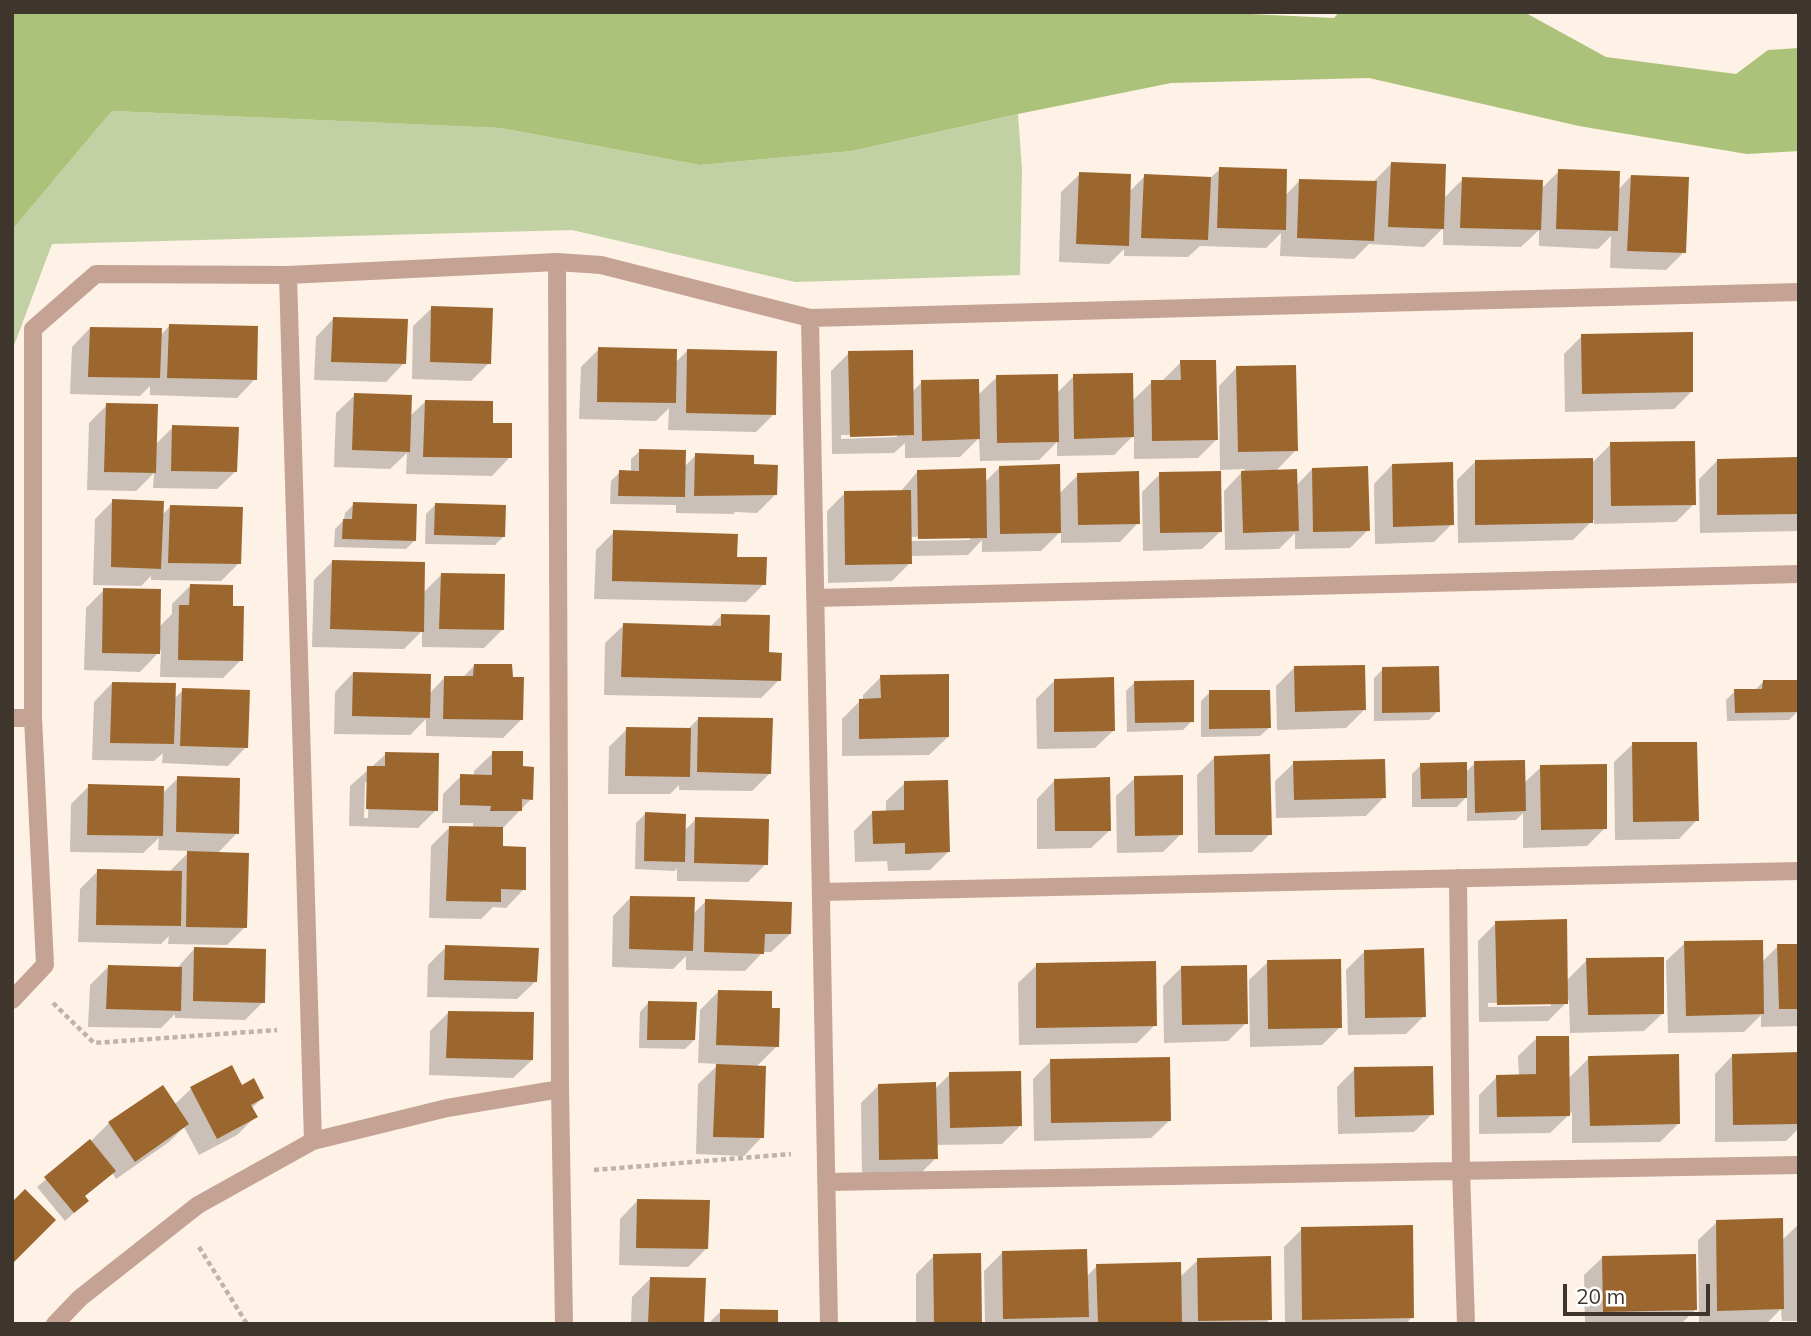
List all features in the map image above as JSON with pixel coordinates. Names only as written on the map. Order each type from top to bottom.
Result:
[{"type":"street","points":[[557,262],[560,1089],[564,1324]]},
{"type":"street","points":[[12,1000],[45,965],[33,718],[33,329],[96,274],[288,275],[557,262],[601,265],[810,318],[1799,292]]},
{"type":"street","points":[[288,275],[313,1141]]},
{"type":"street","points":[[810,318],[829,1324]]},
{"type":"street","points":[[815,598],[1799,574]]},
{"type":"street","points":[[12,718],[33,718]]},
{"type":"street","points":[[821,892],[1799,871]]},
{"type":"street","points":[[1458,878],[1461,1170],[1466,1324]]},
{"type":"street","points":[[55,1324],[80,1298],[198,1205],[313,1141],[447,1108],[560,1089]]},
{"type":"street","points":[[826,1182],[1799,1165]]},
{"type":"path","points":[[31,981],[94,1043],[309,1028]]},
{"type":"path","points":[[562,1172],[826,1152]]},
{"type":"path","points":[[181,1218],[247,1324]]},
{"type":"green space","points":[[12,12],[1209,12],[1334,18],[1339,12],[1524,12],[1606,57],[1736,74],[1768,50],[1799,48],[1799,151],[1747,154],[1579,126],[1369,78],[1171,83],[852,151],[700,165],[500,128],[112,111],[12,230]]},
{"type":"green space","points":[[112,111],[500,128],[700,165],[852,151],[1018,114],[1022,169],[1020,275],[795,282],[572,230],[52,244],[12,351],[12,230]]},
{"type":"building","points":[[1391,162],[1446,164],[1444,229],[1388,227]]},
{"type":"building","points":[[1219,167],[1287,169],[1286,230],[1217,228]]},
{"type":"building","points":[[1558,169],[1620,171],[1618,231],[1556,229]]},
{"type":"building","points":[[1079,172],[1131,174],[1129,246],[1076,244]]},
{"type":"building","points":[[1144,174],[1211,177],[1208,240],[1141,238]]},
{"type":"building","points":[[1631,175],[1689,177],[1686,253],[1627,251]]},
{"type":"building","points":[[1462,177],[1543,180],[1541,230],[1460,228]]},
{"type":"building","points":[[1299,179],[1377,181],[1374,241],[1297,238]]},
{"type":"building","points":[[431,306],[493,308],[491,364],[430,362]]},
{"type":"building","points":[[333,317],[408,319],[406,364],[331,362]]},
{"type":"building","points":[[169,324],[258,326],[257,380],[167,378]]},
{"type":"building","points":[[90,327],[162,328],[160,378],[88,377]]},
{"type":"building","points":[[1693,332],[1693,392],[1582,394],[1581,334]]},
{"type":"building","points":[[598,347],[677,349],[676,403],[597,402]]},
{"type":"building","points":[[687,349],[777,351],[776,415],[686,413]]},
{"type":"building","points":[[913,350],[914,435],[850,437],[848,351]]},
{"type":"building","points":[[1180,360],[1216,360],[1218,440],[1152,441],[1151,380],[1181,380]]},
{"type":"building","points":[[1296,365],[1298,451],[1238,452],[1236,366]]},
{"type":"building","points":[[1133,373],[1134,437],[1074,439],[1073,374]]},
{"type":"building","points":[[1058,374],[1059,442],[997,443],[996,375]]},
{"type":"building","points":[[979,379],[980,439],[922,441],[921,380]]},
{"type":"building","points":[[354,393],[412,395],[410,452],[352,450]]},
{"type":"building","points":[[425,400],[493,401],[493,423],[512,423],[512,458],[423,457]]},
{"type":"building","points":[[106,403],[158,404],[156,473],[104,472]]},
{"type":"building","points":[[172,425],[239,427],[237,472],[171,471]]},
{"type":"building","points":[[1695,441],[1696,505],[1611,506],[1610,442]]},
{"type":"building","points":[[639,449],[686,450],[685,497],[618,496],[619,470],[639,471]]},
{"type":"building","points":[[695,453],[754,455],[754,464],[778,465],[777,495],[694,496]]},
{"type":"building","points":[[1799,457],[1799,514],[1717,515],[1717,459]]},
{"type":"building","points":[[1593,458],[1593,523],[1475,525],[1475,460]]},
{"type":"building","points":[[1453,462],[1454,525],[1393,527],[1392,464]]},
{"type":"building","points":[[1060,464],[1061,533],[1000,534],[999,466]]},
{"type":"building","points":[[1368,466],[1370,531],[1313,532],[1312,468]]},
{"type":"building","points":[[986,468],[987,538],[918,539],[917,470]]},
{"type":"building","points":[[1297,469],[1299,531],[1243,533],[1241,471]]},
{"type":"building","points":[[1139,471],[1140,524],[1078,525],[1077,473]]},
{"type":"building","points":[[1221,471],[1222,532],[1160,533],[1159,472]]},
{"type":"building","points":[[911,490],[912,564],[845,565],[844,491]]},
{"type":"building","points":[[112,499],[164,501],[161,569],[111,567]]},
{"type":"building","points":[[353,502],[417,504],[416,541],[342,539],[343,519],[352,519]]},
{"type":"building","points":[[435,503],[506,505],[505,537],[434,535]]},
{"type":"building","points":[[170,505],[243,507],[241,564],[168,563]]},
{"type":"building","points":[[613,530],[738,534],[737,557],[767,557],[766,585],[612,581]]},
{"type":"building","points":[[332,560],[425,562],[424,632],[330,629]]},
{"type":"building","points":[[441,573],[505,574],[504,630],[439,629]]},
{"type":"building","points":[[190,584],[233,585],[233,606],[244,606],[243,661],[178,660],[179,605],[189,605]]},
{"type":"building","points":[[103,588],[161,589],[160,654],[102,653]]},
{"type":"building","points":[[721,614],[770,615],[769,652],[782,653],[781,681],[621,677],[623,623],[721,626]]},
{"type":"building","points":[[474,664],[512,664],[513,677],[524,677],[523,720],[443,719],[444,676],[473,676]]},
{"type":"building","points":[[1365,665],[1366,710],[1295,712],[1294,666]]},
{"type":"building","points":[[1439,666],[1440,712],[1382,713],[1382,667]]},
{"type":"building","points":[[353,672],[431,674],[430,718],[352,716]]},
{"type":"building","points":[[949,674],[949,737],[859,739],[859,699],[881,698],[880,675]]},
{"type":"building","points":[[1114,677],[1115,731],[1054,732],[1054,679]]},
{"type":"building","points":[[1194,680],[1194,722],[1135,723],[1134,681]]},
{"type":"building","points":[[1763,680],[1799,680],[1799,712],[1735,713],[1734,689],[1762,689]]},
{"type":"building","points":[[112,682],[176,683],[174,744],[110,743]]},
{"type":"building","points":[[182,688],[250,690],[248,748],[180,746]]},
{"type":"building","points":[[1209,690],[1270,690],[1271,728],[1209,729]]},
{"type":"building","points":[[698,717],[773,718],[771,774],[697,772]]},
{"type":"building","points":[[626,727],[691,728],[690,777],[625,776]]},
{"type":"building","points":[[1632,742],[1697,742],[1699,821],[1633,822]]},
{"type":"building","points":[[492,751],[523,751],[523,766],[534,767],[533,800],[522,799],[522,811],[490,811],[491,806],[460,805],[460,774],[492,775]]},
{"type":"building","points":[[385,752],[439,753],[438,811],[366,809],[367,766],[385,766]]},
{"type":"building","points":[[1270,754],[1272,835],[1215,835],[1214,756]]},
{"type":"building","points":[[1385,759],[1386,798],[1294,800],[1293,761]]},
{"type":"building","points":[[1525,760],[1526,811],[1475,813],[1474,761]]},
{"type":"building","points":[[1467,762],[1467,798],[1421,799],[1420,763]]},
{"type":"building","points":[[1607,764],[1607,829],[1541,830],[1540,765]]},
{"type":"building","points":[[1183,775],[1183,835],[1135,836],[1134,776]]},
{"type":"building","points":[[177,776],[240,778],[239,834],[176,832]]},
{"type":"building","points":[[1110,777],[1111,831],[1055,831],[1054,779]]},
{"type":"building","points":[[948,780],[950,852],[905,854],[905,843],[873,844],[872,811],[904,810],[904,781]]},
{"type":"building","points":[[88,784],[164,786],[163,836],[87,835]]},
{"type":"building","points":[[645,812],[686,814],[685,862],[644,861]]},
{"type":"building","points":[[695,817],[769,819],[768,865],[694,863]]},
{"type":"building","points":[[449,826],[503,827],[503,846],[526,847],[526,890],[501,889],[501,902],[446,901]]},
{"type":"building","points":[[187,851],[249,853],[247,928],[186,927]]},
{"type":"building","points":[[97,869],[182,871],[181,926],[96,925]]},
{"type":"building","points":[[630,896],[695,897],[693,951],[629,949]]},
{"type":"building","points":[[705,899],[792,902],[791,934],[765,934],[764,954],[704,952]]},
{"type":"building","points":[[1567,919],[1568,1004],[1497,1005],[1495,921]]},
{"type":"building","points":[[1763,940],[1764,1014],[1686,1016],[1684,941]]},
{"type":"building","points":[[1777,944],[1799,944],[1799,1009],[1779,1009]]},
{"type":"building","points":[[445,945],[539,948],[537,982],[444,980]]},
{"type":"building","points":[[194,947],[266,949],[265,1003],[193,1001]]},
{"type":"building","points":[[1424,948],[1426,1017],[1365,1018],[1364,950]]},
{"type":"building","points":[[1664,957],[1664,1014],[1588,1015],[1586,958]]},
{"type":"building","points":[[1341,959],[1342,1028],[1268,1029],[1267,960]]},
{"type":"building","points":[[1156,961],[1157,1026],[1036,1028],[1036,963]]},
{"type":"building","points":[[108,965],[182,967],[181,1011],[106,1009]]},
{"type":"building","points":[[1247,965],[1248,1024],[1182,1025],[1181,966]]},
{"type":"building","points":[[718,990],[772,991],[772,1008],[780,1008],[779,1047],[716,1045]]},
{"type":"building","points":[[648,1001],[697,1002],[695,1040],[647,1040]]},
{"type":"building","points":[[448,1011],[534,1012],[533,1060],[446,1058]]},
{"type":"building","points":[[1536,1036],[1569,1036],[1570,1116],[1497,1117],[1496,1075],[1536,1074]]},
{"type":"building","points":[[1799,1052],[1799,1124],[1733,1125],[1732,1054]]},
{"type":"building","points":[[1679,1054],[1680,1124],[1590,1126],[1588,1056]]},
{"type":"building","points":[[1170,1057],[1171,1121],[1051,1123],[1050,1059]]},
{"type":"building","points":[[716,1064],[766,1066],[764,1138],[713,1137]]},
{"type":"building","points":[[232,1065],[242,1085],[254,1078],[264,1098],[251,1105],[258,1117],[217,1139],[190,1087]]},
{"type":"building","points":[[1433,1066],[1434,1115],[1355,1117],[1354,1067]]},
{"type":"building","points":[[1021,1071],[1022,1126],[950,1128],[949,1072]]},
{"type":"building","points":[[936,1082],[938,1159],[879,1160],[878,1084]]},
{"type":"building","points":[[163,1085],[189,1124],[135,1162],[108,1122]]},
{"type":"building","points":[[90,1139],[116,1171],[85,1196],[89,1201],[74,1213],[44,1177]]},
{"type":"building","points":[[25,1189],[56,1220],[12,1264],[12,1202]]},
{"type":"building","points":[[637,1199],[710,1200],[708,1249],[636,1248]]},
{"type":"building","points":[[1783,1218],[1784,1309],[1717,1311],[1716,1220]]},
{"type":"building","points":[[1413,1225],[1414,1318],[1302,1320],[1301,1227]]},
{"type":"building","points":[[1087,1249],[1089,1317],[1003,1319],[1002,1251]]},
{"type":"building","points":[[981,1253],[982,1324],[934,1324],[933,1254]]},
{"type":"building","points":[[1696,1254],[1697,1310],[1603,1312],[1602,1256]]},
{"type":"building","points":[[1271,1256],[1272,1320],[1198,1321],[1197,1258]]},
{"type":"building","points":[[1181,1262],[1182,1322],[1098,1324],[1096,1264]]},
{"type":"building","points":[[650,1277],[706,1278],[704,1324],[648,1324]]},
{"type":"building","points":[[720,1309],[778,1310],[778,1324],[720,1324]]}]
